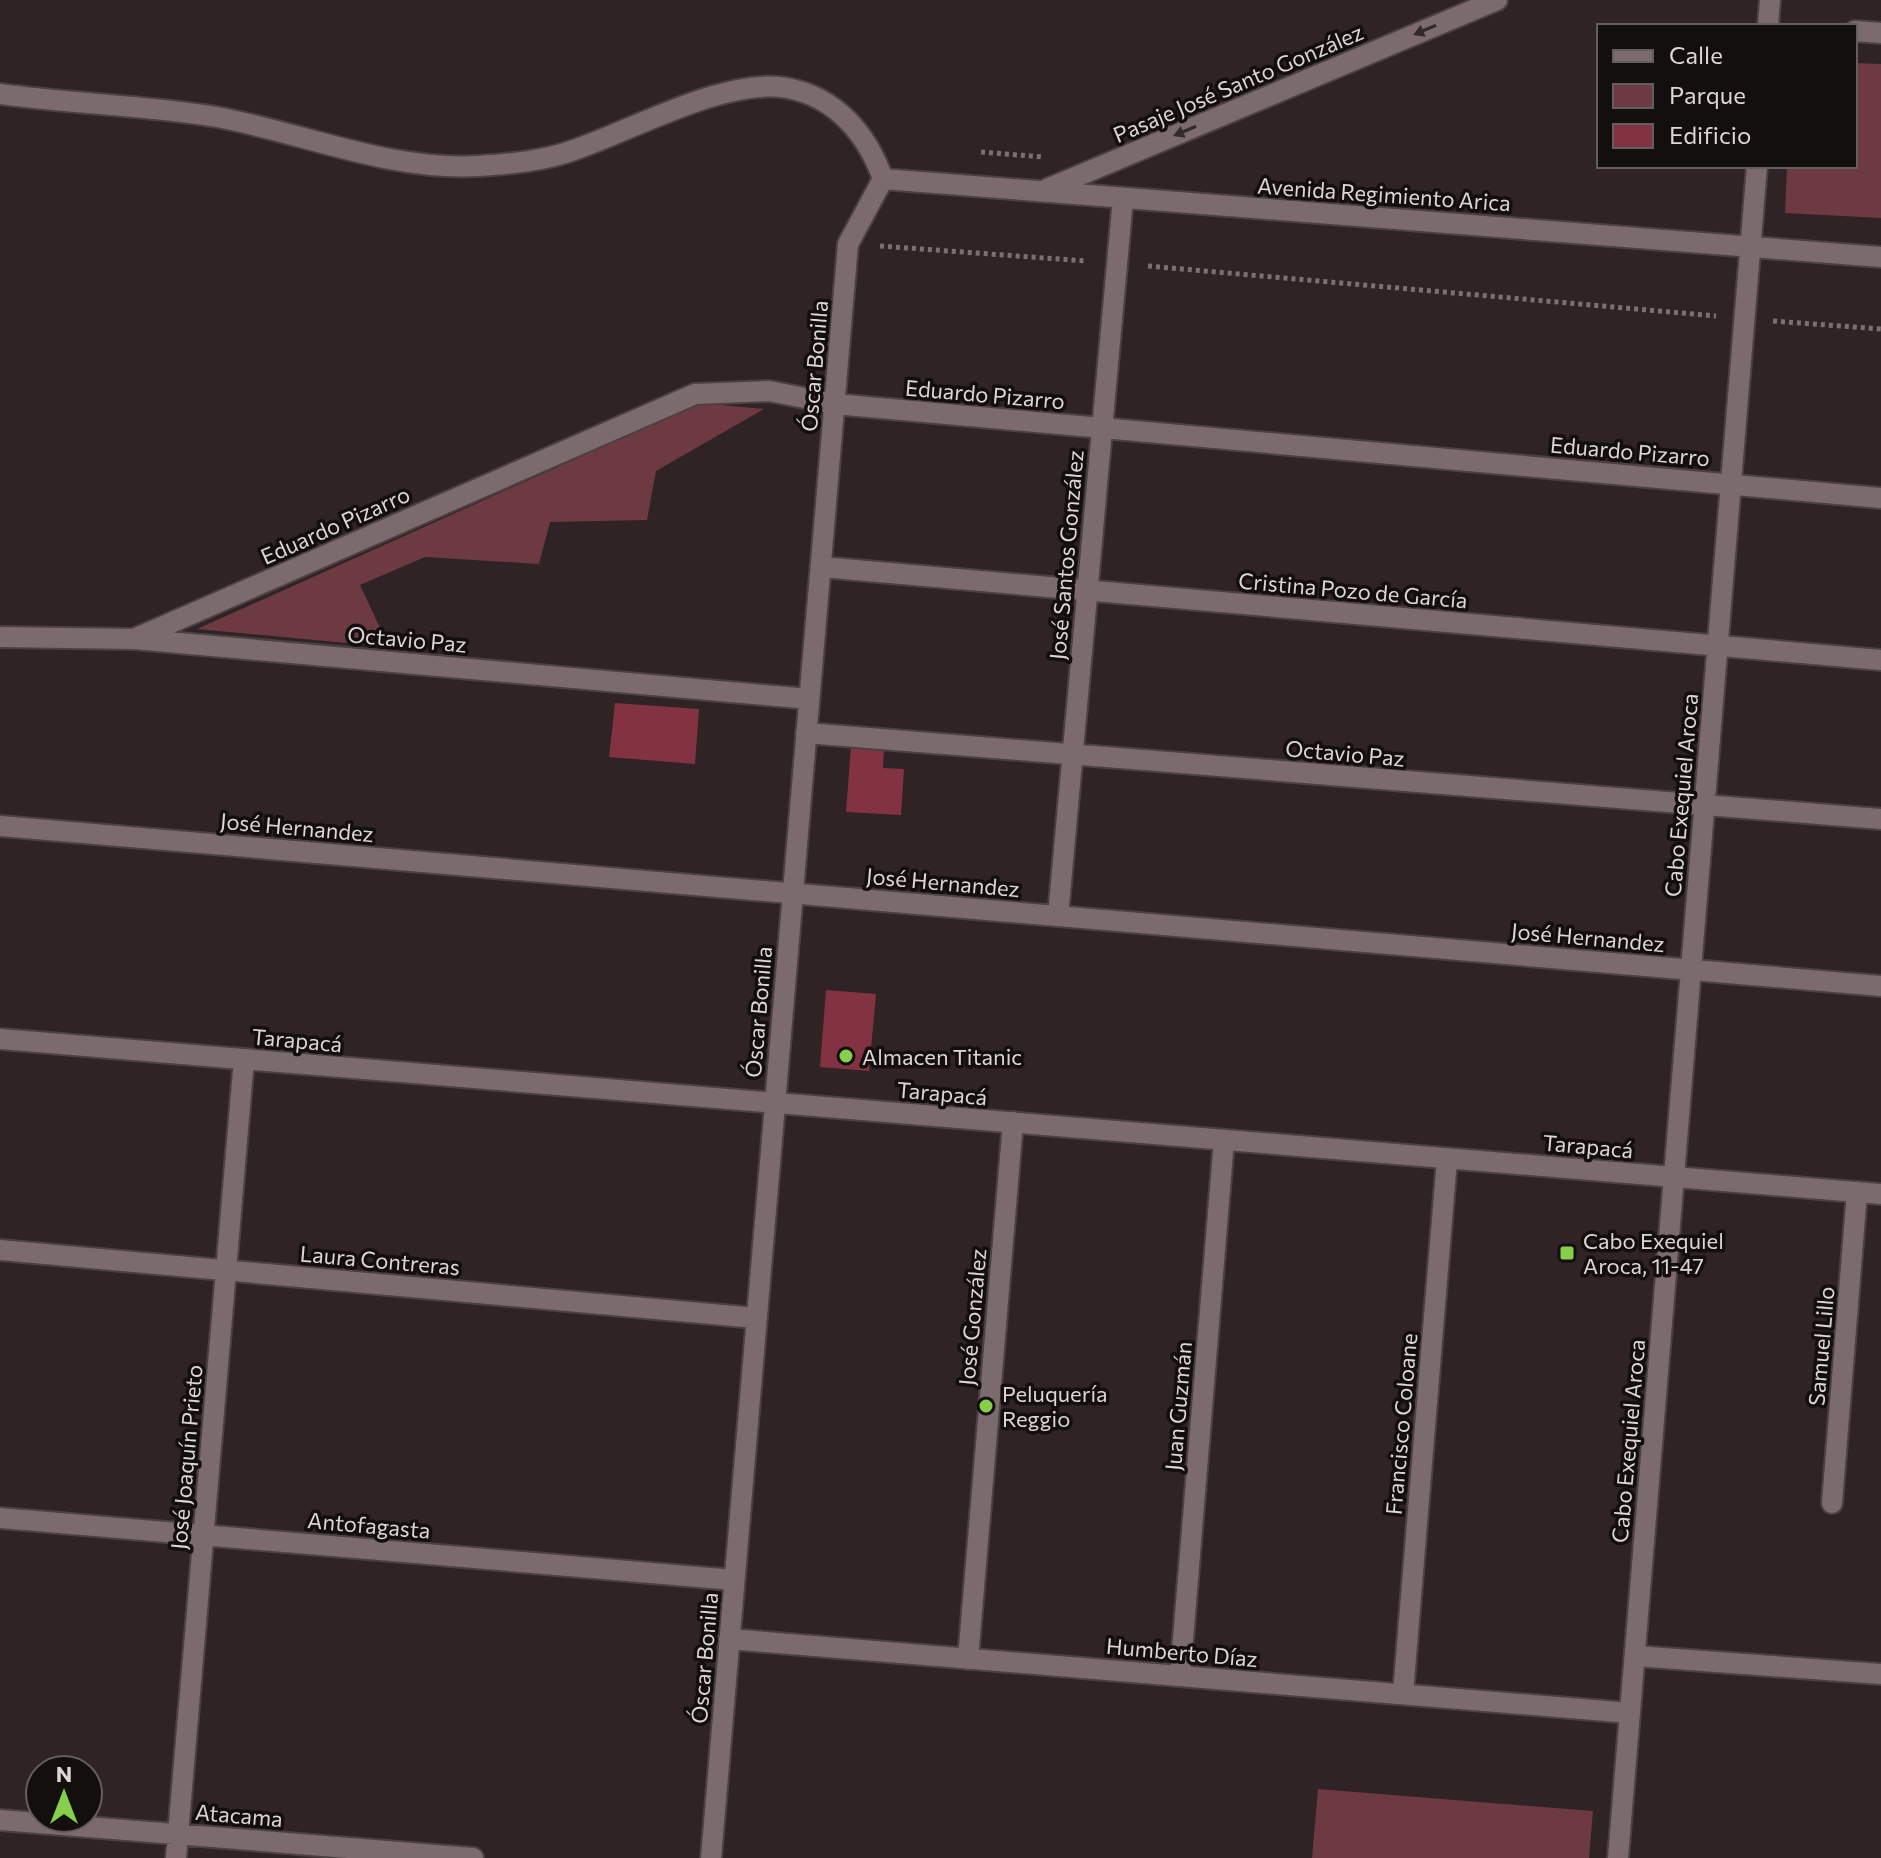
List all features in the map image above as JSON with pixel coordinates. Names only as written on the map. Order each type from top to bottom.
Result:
[{"type":"street","name":"Pasaje José Santo González","points":[[1041,191],[1497,0]]},
{"type":"street","points":[[1770,0],[1774,24]]},
{"type":"street","points":[[1857,31],[1881,33]]},
{"type":"street","points":[[0,94],[177,111],[282,131],[387,158],[428,165],[475,166],[524,162],[571,152],[733,90],[787,88],[814,97],[850,121],[865,139],[883,179]]},
{"type":"street","name":"Cabo Exequiel Aroca","points":[[1618,1858],[1757,168]]},
{"type":"street","name":"Avenida Regimiento Arica","points":[[883,179],[1881,257]]},
{"type":"street","name":"Óscar Bonilla","points":[[711,1858],[848,244],[883,179]]},
{"type":"street","name":"José Santos González","points":[[1058,916],[1123,198]]},
{"type":"street","name":"Eduardo Pizarro","points":[[134,639],[695,394],[769,391],[835,404],[1881,498]]},
{"type":"street","name":"Cristina Pozo de García","points":[[821,567],[1881,660]]},
{"type":"street","name":"Octavio Paz","points":[[0,637],[134,639],[809,699]]},
{"type":"street","name":"Octavio Paz","points":[[806,733],[1881,819]]},
{"type":"street","name":"José Hernandez","points":[[0,826],[1881,986]]},
{"type":"street","name":"Tarapacá","points":[[0,1039],[1881,1194]]},
{"type":"street","name":"José Joaquín Prieto","points":[[176,1858],[244,1059]]},
{"type":"street","name":"José González","points":[[968,1659],[1013,1122]]},
{"type":"street","name":"Juan Guzmán","points":[[1180,1676],[1224,1140]]},
{"type":"street","name":"Francisco Coloane","points":[[1403,1694],[1447,1159]]},
{"type":"street","name":"Samuel Lillo","points":[[1832,1503],[1857,1192]]},
{"type":"street","name":"Laura Contreras","points":[[0,1250],[756,1318]]},
{"type":"street","name":"Antofagasta","points":[[0,1518],[734,1580]]},
{"type":"street","name":"Humberto Díaz","points":[[729,1639],[1630,1713]]},
{"type":"street","points":[[1635,1656],[1881,1674]]},
{"type":"street","name":"Atacama","points":[[0,1820],[473,1858]]},
{"type":"path","points":[[848,244],[1117,263],[1881,329]]},
{"type":"green space","points":[[1857,63],[1881,64],[1881,218],[1785,213],[1787,168],[1857,168]]},
{"type":"green space","points":[[700,403],[764,409],[656,471],[647,520],[550,522],[539,564],[425,557],[360,585],[389,647],[197,629]]},
{"type":"green space","points":[[1318,1789],[1593,1811],[1589,1858],[1312,1858]]},
{"type":"building","points":[[615,703],[699,709],[695,764],[609,757]]},
{"type":"building","points":[[851,746],[884,748],[883,768],[904,769],[901,815],[846,812]]},
{"type":"building","points":[[826,990],[876,994],[869,1071],[820,1067]]},
{"type":"place","name":"Almacen Titanic","points":[[846,1056]]},
{"type":"place","name":"Cabo Exequiel Aroca, 11-47","points":[[1567,1253]]},
{"type":"place","name":"Peluquería Reggio","points":[[986,1406]]}]
